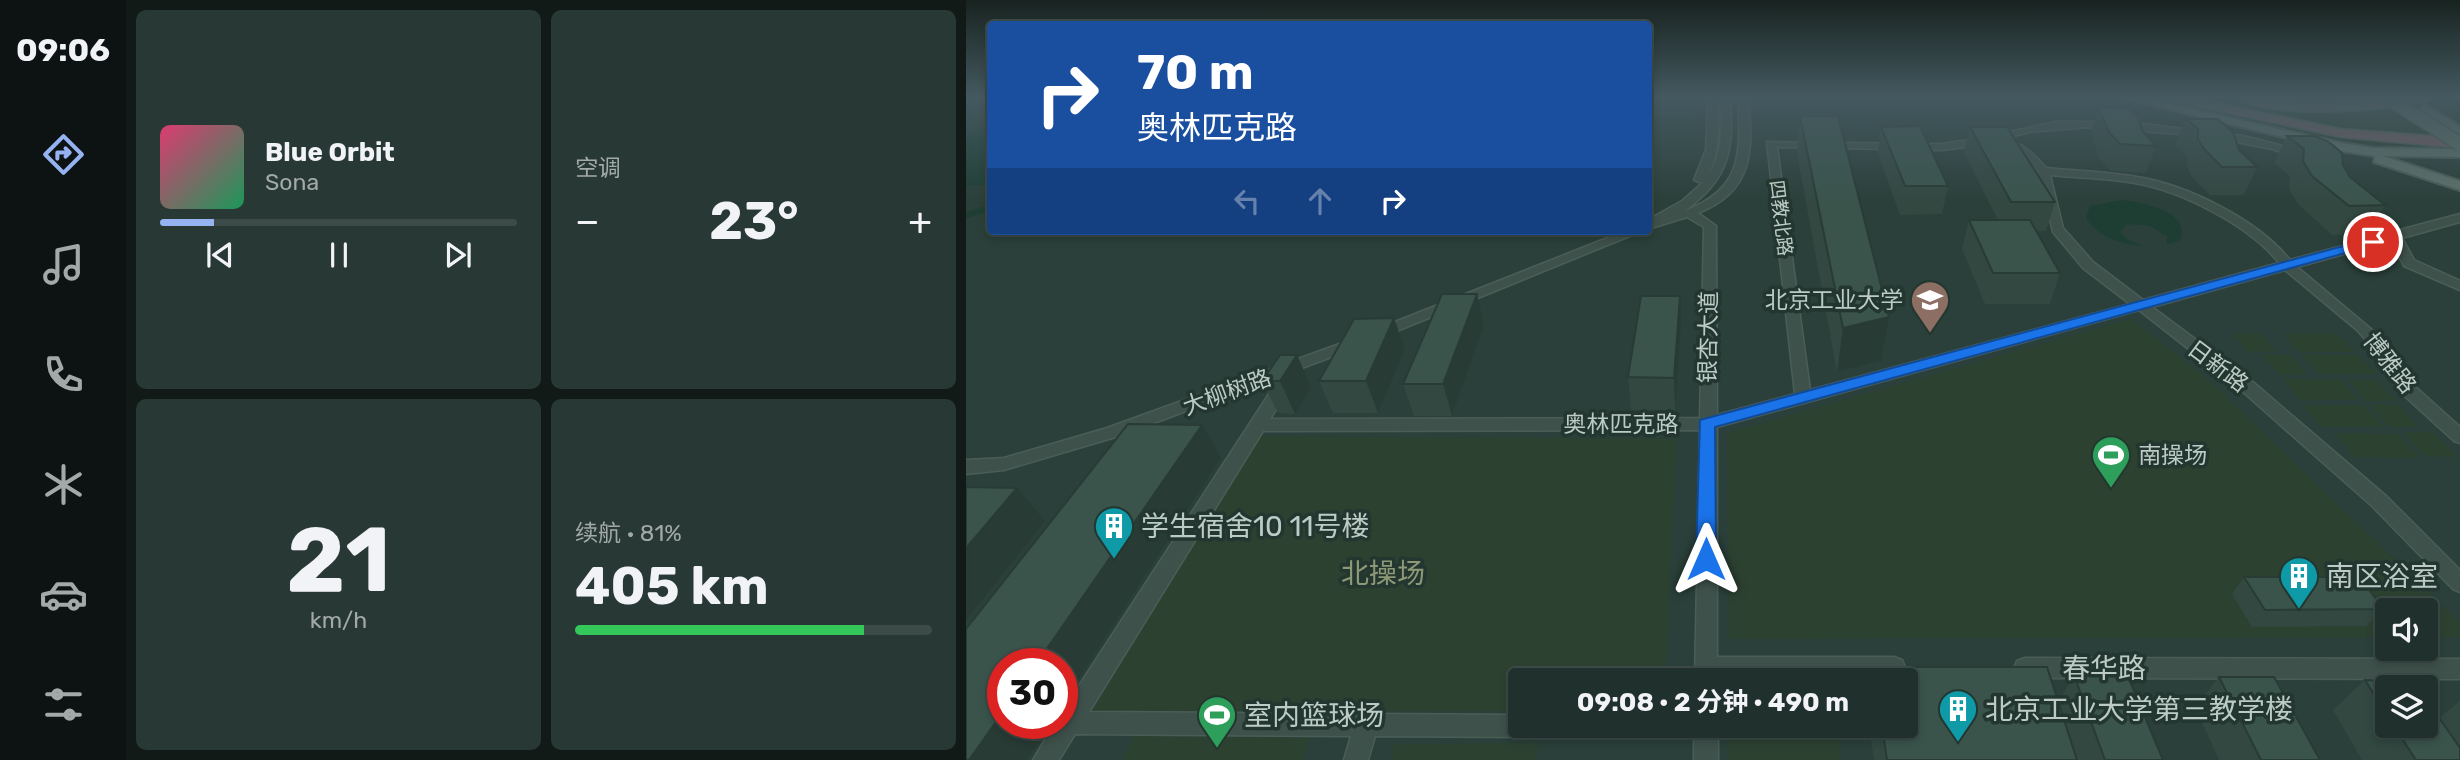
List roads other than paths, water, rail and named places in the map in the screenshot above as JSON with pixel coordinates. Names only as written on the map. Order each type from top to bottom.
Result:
[{"type":"highway","points":[[2334,131],[2460,144]]},
{"type":"main road","points":[[2274,131],[2373,152],[2460,153]]},
{"type":"main road","points":[[2440,131],[2460,144]]},
{"type":"main road","points":[[2341,147],[2460,186]]},
{"type":"street","points":[[1662,219],[1697,185],[1707,169],[1712,131]]},
{"type":"street","points":[[1652,223],[1698,194],[1712,179],[1722,162],[1727,144],[1726,131]]},
{"type":"street","points":[[1662,219],[1691,214],[1714,205],[1740,174],[1748,142],[1747,131]]},
{"type":"street","points":[[2001,139],[2022,131]]},
{"type":"street","points":[[2191,131],[2215,134],[2296,154],[2318,164]]},
{"type":"street","points":[[2001,139],[2029,155],[2043,171]]},
{"type":"street","name":"四教北路","points":[[1804,397],[1771,144],[1940,147],[2001,139]]},
{"type":"street","name":"博雅路","points":[[2043,171],[2138,180],[2190,196],[2233,219],[2273,247],[2287,265],[2362,327],[2404,386],[2460,437]]},
{"type":"street","name":"日新路","points":[[2043,171],[2057,229],[2088,265],[2248,387],[2379,501],[2460,583]]},
{"type":"street","points":[[2360,197],[2384,229],[2395,236],[2409,262],[2460,286]]},
{"type":"street","name":"银杏大道","points":[[1691,214],[1710,226],[1706,424],[1706,668]]},
{"type":"street","name":"奥林匹克路","points":[[1258,425],[1706,424],[2460,218]]},
{"type":"street","name":"大柳树路","points":[[966,467],[1004,464],[1113,432],[1295,368],[1626,235]]},
{"type":"street","points":[[1078,707],[1295,368]]},
{"type":"street","points":[[1881,668],[1910,667]]},
{"type":"street","name":"春华路","points":[[2000,668],[2460,669]]},
{"type":"street","points":[[1078,723],[1508,726]]},
{"type":"street","points":[[1356,760],[1366,727]]},
{"type":"street","points":[[1706,738],[1706,760]]},
{"type":"street","points":[[1045,760],[1058,739]]},
{"type":"waterway","points":[[966,215],[987,209]]},
{"type":"place","name":"北京工业大学","points":[[1930,334]]},
{"type":"place","name":"南操场","points":[[2111,489]]},
{"type":"place","name":"学生宿舍10 11号楼","points":[[1114,560]]},
{"type":"place","name":"南区浴室","points":[[2299,610]]},
{"type":"place","name":"北京工业大学第三教学楼","points":[[1958,743]]},
{"type":"place","name":"室内篮球场","points":[[1217,749]]},
{"type":"park label","name":"北操场","points":[[1383,573]]}]
